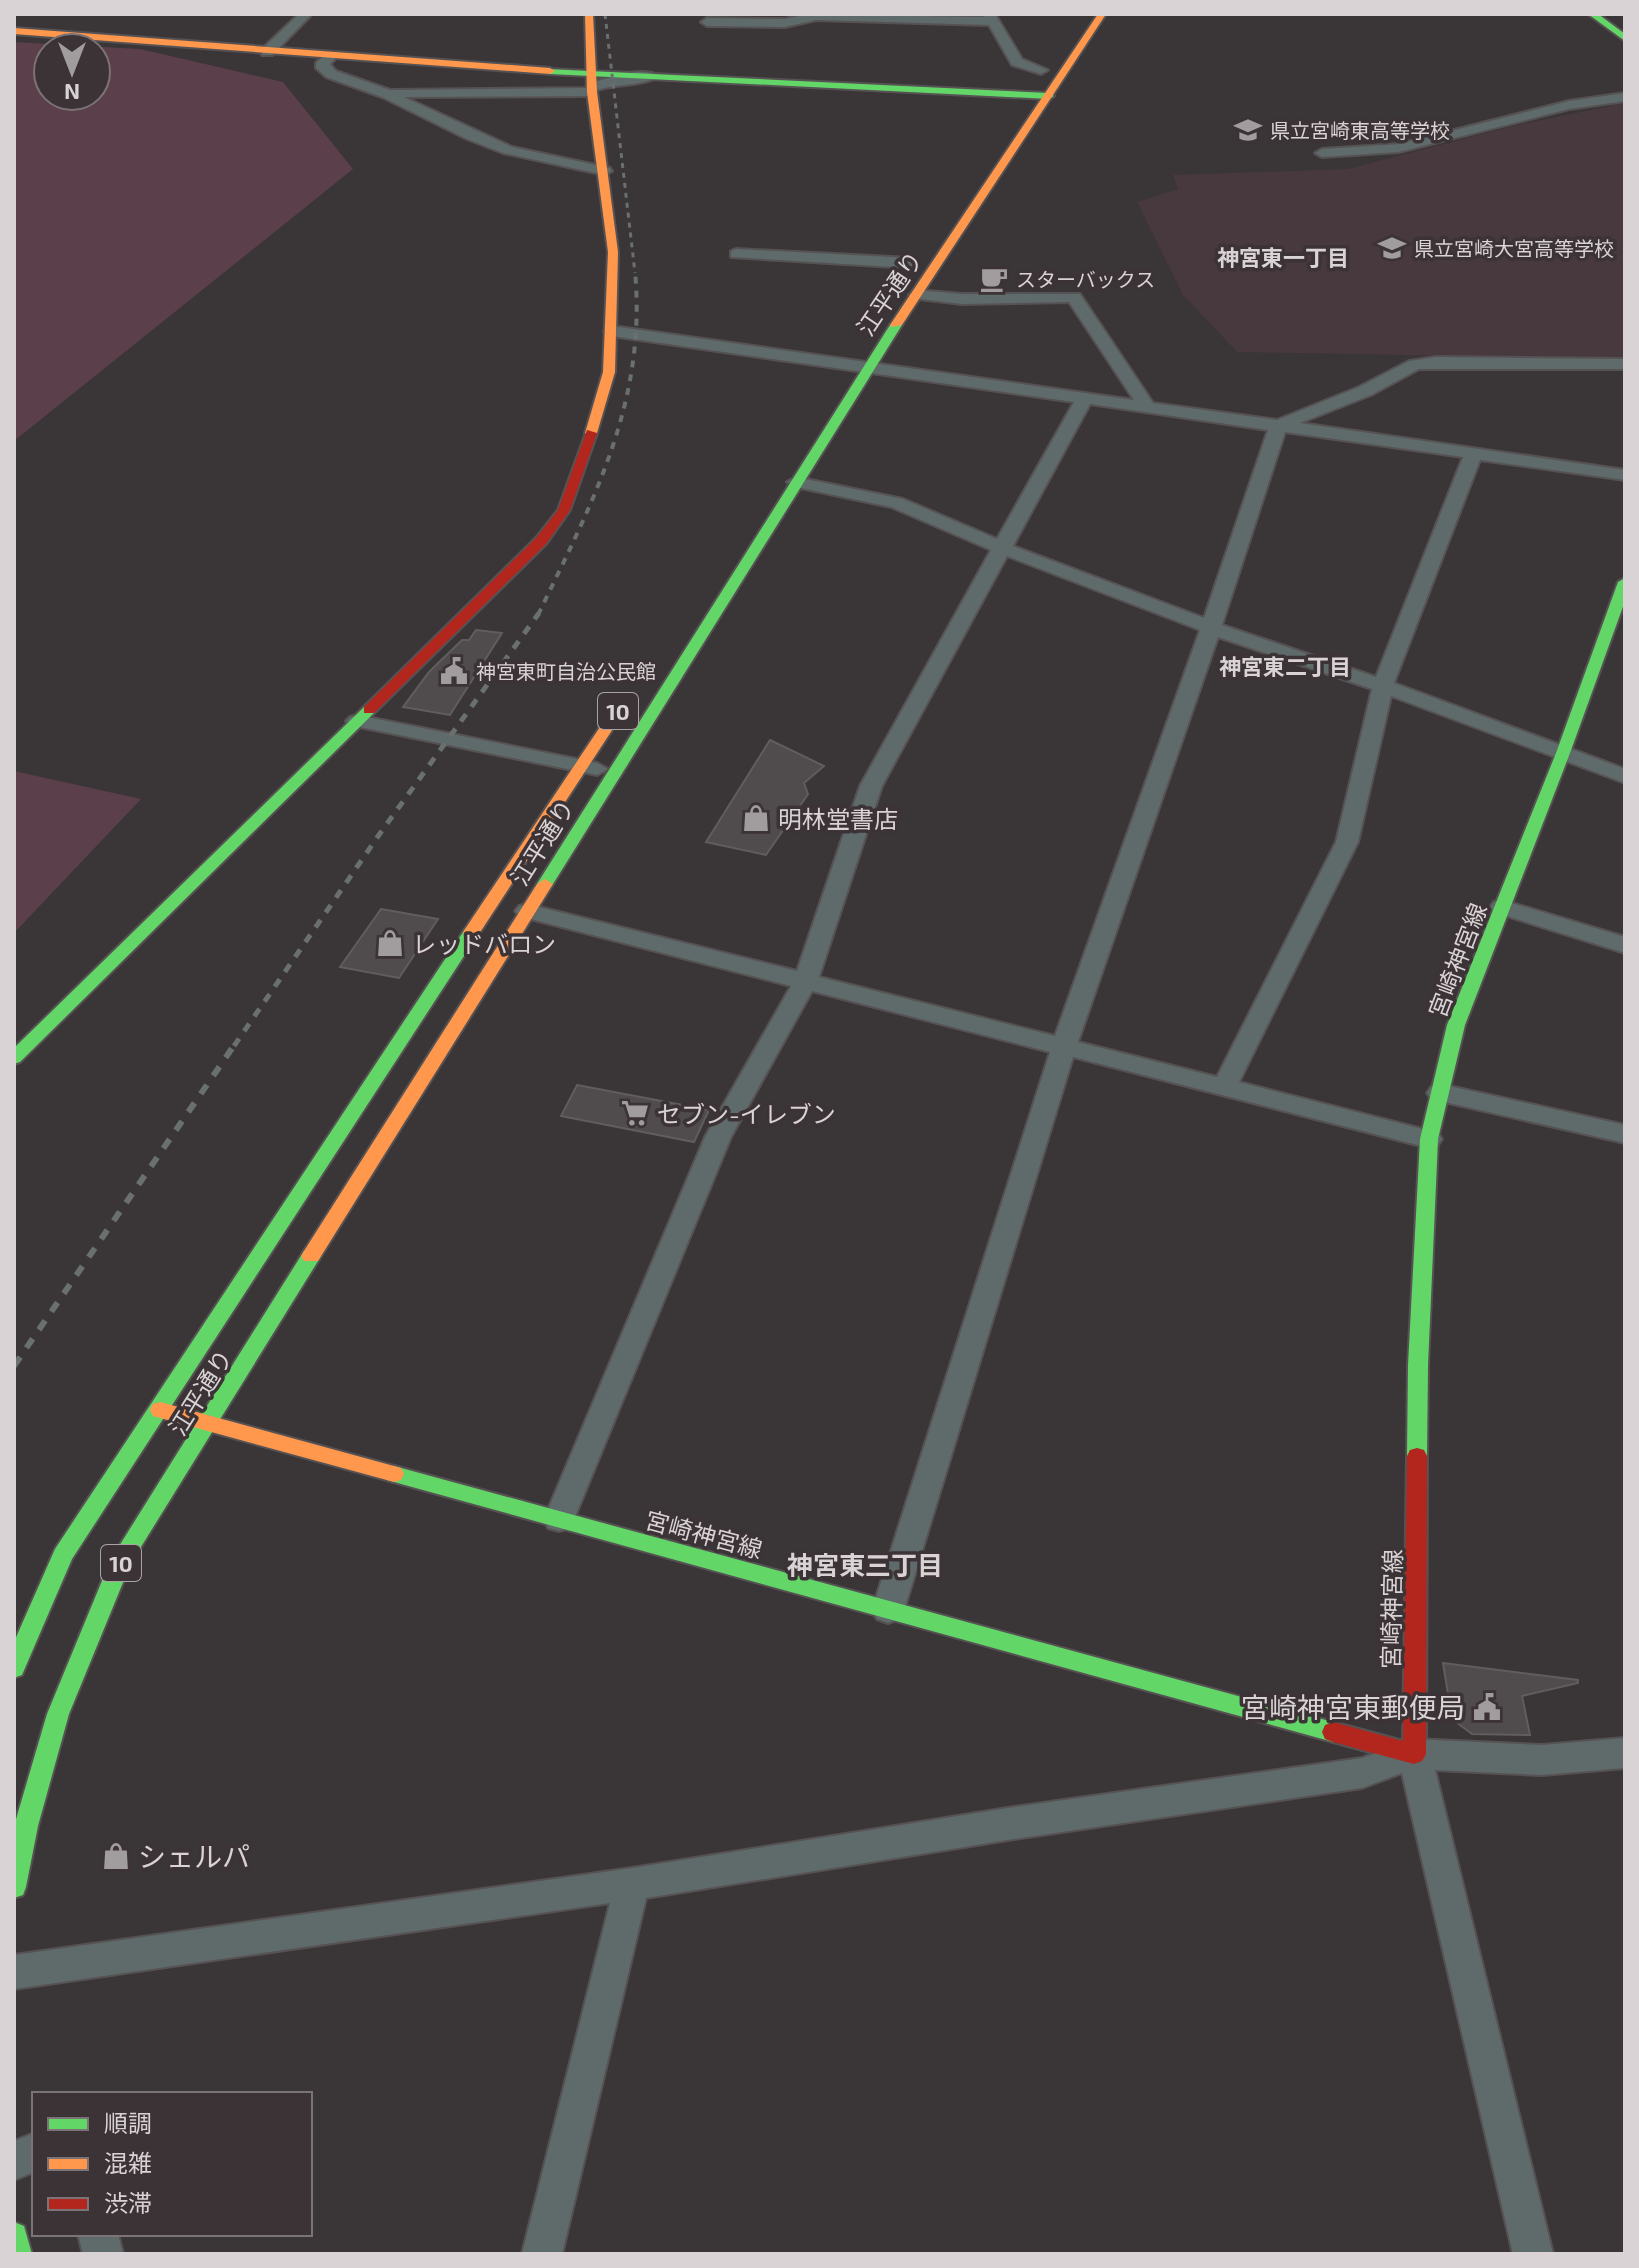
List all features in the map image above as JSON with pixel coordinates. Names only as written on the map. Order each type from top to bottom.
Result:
[{"type":"main road","points":[[14,1058],[541,541],[564,510],[583,461],[609,372],[612,331],[613,252],[592,84],[589,14]]},
{"type":"main road","name":"江平通り","points":[[14,1887],[26,1826],[58,1714],[122,1559],[867,369],[1102,14]]},
{"type":"main road","points":[[1592,14],[1625,38]]},
{"type":"main road","points":[[14,31],[330,57],[592,84],[668,75],[1049,96]]},
{"type":"main road","points":[[1010,112],[1044,65]]},
{"type":"main road","name":"江平通り","points":[[895,287],[915,257]]},
{"type":"main road","name":"江平通り","points":[[839,372],[856,346]]},
{"type":"main road","name":"宮崎神宮線","points":[[160,1410],[1414,1754],[1418,1365],[1429,1139],[1456,1025],[1563,753],[1625,582]]},
{"type":"main road","name":"江平通り","points":[[14,1668],[63,1555],[626,699]]},
{"type":"main road","points":[[14,2236],[18,2254]]},
{"type":"street","points":[[267,52],[306,14]]},
{"type":"street","points":[[707,22],[785,23],[816,16],[991,17],[1017,62],[1044,65]]},
{"type":"street","points":[[330,57],[323,63],[323,68],[331,74],[387,94],[472,136],[508,150],[605,171]]},
{"type":"street","points":[[387,94],[592,84]]},
{"type":"street","points":[[1322,153],[1399,148],[1569,105],[1625,97]]},
{"type":"street","points":[[736,254],[915,257]]},
{"type":"street","points":[[917,295],[962,299],[1074,297],[1148,408]]},
{"type":"street","points":[[612,331],[839,372],[867,369],[1625,475]]},
{"type":"street","points":[[888,1610],[1064,1047],[1212,628],[1278,426],[1365,391],[1415,365],[1436,362],[1625,364]]},
{"type":"street","points":[[559,1519],[718,1137],[805,982],[871,786],[1084,399]]},
{"type":"street","points":[[1224,1087],[1347,842],[1383,686],[1473,454]]},
{"type":"street","points":[[796,482],[896,503],[1002,548],[1212,628],[1383,686],[1625,776]]},
{"type":"street","points":[[357,721],[614,772]]},
{"type":"street","points":[[1502,907],[1625,945]]},
{"type":"street","points":[[527,911],[1429,1139]]},
{"type":"street","points":[[1440,1093],[1625,1134]]},
{"type":"street","points":[[14,1972],[632,1884],[1014,1823],[1362,1773],[1414,1754],[1542,1760],[1625,1753]]},
{"type":"street","points":[[1414,1754],[1533,2254]]},
{"type":"street","points":[[542,2254],[632,1884]]},
{"type":"shaded area","points":[[14,42],[32,43],[32,112],[112,112],[112,47],[140,49],[283,82],[353,169],[14,441]]},
{"type":"shaded area","name":"県立宮崎大宮高等学校","points":[[1625,103],[1625,359],[1237,352],[1183,295],[1137,202],[1178,189],[1173,175],[1348,169],[1517,125]]},
{"type":"shaded area","points":[[14,771],[141,799],[14,933]]},
{"type":"building","name":"神宮東町自治公民館","points":[[476,630],[502,633],[450,715],[403,707],[429,672],[462,640],[469,640]]},
{"type":"building","name":"明林堂書店","points":[[770,740],[824,766],[804,783],[808,794],[766,855],[706,842]]},
{"type":"building","name":"レッドバロン","points":[[381,909],[438,919],[399,978],[340,967]]},
{"type":"building","name":"セブン-イレブン","points":[[577,1085],[709,1110],[694,1142],[561,1116]]},
{"type":"building","name":"宮崎神宮東郵便局","points":[[1443,1663],[1578,1680],[1578,1683],[1522,1696],[1530,1735],[1472,1734],[1452,1719]]},
{"type":"railway","points":[[605,14],[635,273]]},
{"type":"railway","points":[[539,613],[596,491],[624,407],[633,364],[637,319],[635,271]]},
{"type":"railway","points":[[234,1046],[381,832],[539,613]]},
{"type":"railway","points":[[14,1366],[235,1044]]},
{"type":"traffic: fast","points":[[1592,14],[1625,38]]},
{"type":"traffic: fast","points":[[550,71],[1049,96]]},
{"type":"traffic: fast","points":[[545,884],[896,325]]},
{"type":"traffic: fast","points":[[1417,1456],[1418,1365],[1429,1139],[1456,1025],[1563,753],[1625,582]]},
{"type":"traffic: fast","points":[[14,1058],[369,710]]},
{"type":"traffic: fast","points":[[14,1668],[63,1555],[471,933]]},
{"type":"traffic: fast","points":[[14,1887],[26,1826],[58,1714],[122,1559],[311,1256]]},
{"type":"traffic: fast","points":[[394,1474],[1333,1732]]},
{"type":"traffic: fast","points":[[14,2236],[18,2254]]},
{"type":"traffic: slow","points":[[589,14],[592,92],[613,252],[609,372],[591,433]]},
{"type":"traffic: slow","points":[[896,325],[1102,14]]},
{"type":"traffic: slow","points":[[14,31],[550,71]]},
{"type":"traffic: slow","points":[[471,933],[611,721]]},
{"type":"traffic: slow","points":[[311,1256],[545,884]]},
{"type":"traffic: slow","points":[[160,1410],[394,1474]]},
{"type":"traffic: jam","points":[[369,710],[541,541],[564,510],[591,433]]},
{"type":"traffic: jam","points":[[1333,1732],[1414,1754],[1417,1456]]},
{"type":"place","name":"県立宮崎東高等学校","points":[[1248,130]]},
{"type":"place","name":"県立宮崎大宮高等学校","points":[[1392,248]]},
{"type":"place","name":"スターバックス","points":[[994,279]]},
{"type":"place","name":"神宮東町自治公民館","points":[[454,671]]},
{"type":"place","name":"明林堂書店","points":[[756,818]]},
{"type":"place","name":"レッドバロン","points":[[390,943]]},
{"type":"place","name":"セブン-イレブン","points":[[635,1113]]},
{"type":"place","name":"宮崎神宮東郵便局","points":[[1487,1707]]},
{"type":"place","name":"シェルパ","points":[[116,1856]]},
{"type":"district","name":"神宮東一丁目","points":[[1283,257]]},
{"type":"district","name":"神宮東二丁目","points":[[1285,666]]},
{"type":"district","name":"神宮東三丁目","points":[[865,1564]]}]
